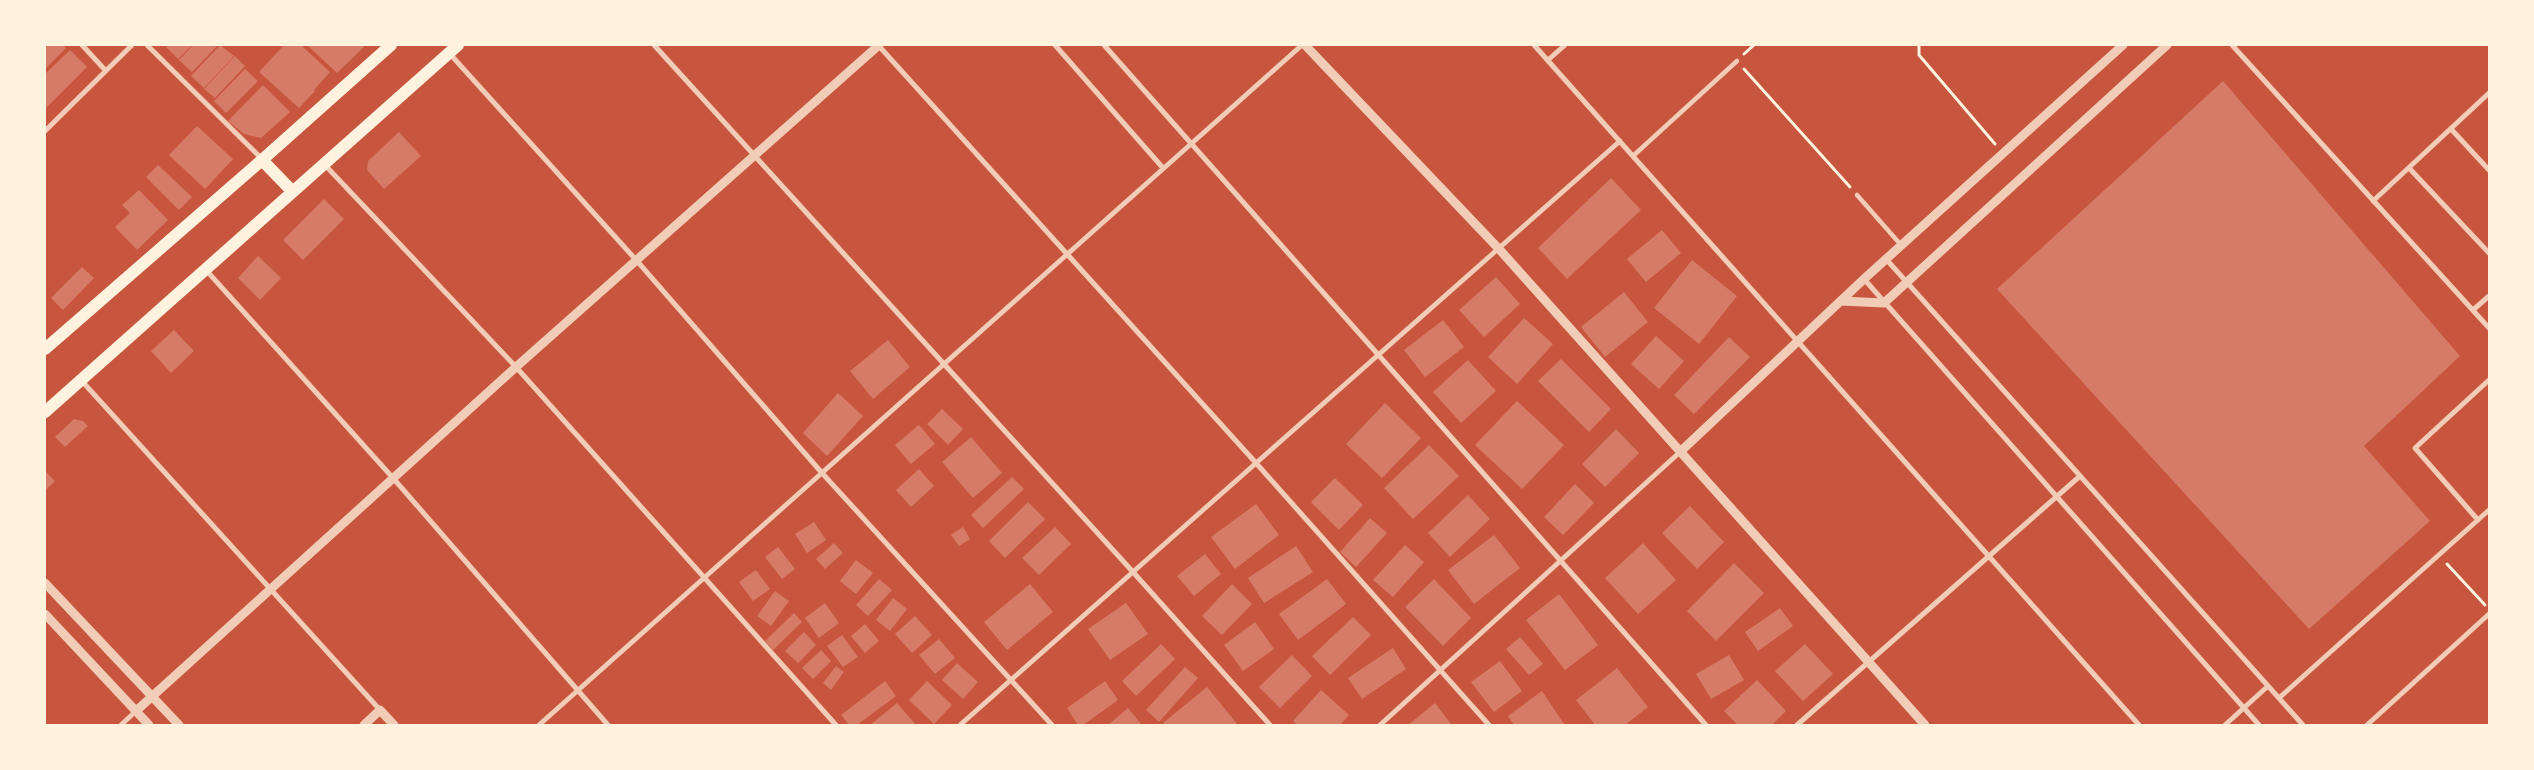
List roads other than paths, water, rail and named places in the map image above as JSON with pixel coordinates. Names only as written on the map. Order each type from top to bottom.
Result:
[{"type":"main road","points":[[45,349],[391,45]]},
{"type":"main road","points":[[45,412],[205,268],[454,50]]},
{"type":"main road","points":[[262,160],[292,191]]},
{"type":"street","points":[[82,45],[106,71]]},
{"type":"street","points":[[45,131],[132,45]]},
{"type":"street","points":[[147,45],[262,160]]},
{"type":"street","points":[[654,45],[1270,725]]},
{"type":"street","points":[[121,725],[516,367],[879,45],[1256,463],[1489,725]]},
{"type":"street","points":[[1055,45],[1163,168]]},
{"type":"street","points":[[1104,45],[1191,145],[1380,354],[1706,725]]},
{"type":"street","points":[[539,725],[1163,168],[1304,45],[1499,249],[1925,725]]},
{"type":"street","points":[[1534,45],[2138,725]]},
{"type":"street","points":[[1548,60],[1565,45]]},
{"type":"street","points":[[1380,725],[1680,452],[1864,279],[2123,45]]},
{"type":"street","points":[[1841,301],[1884,303],[2167,45]]},
{"type":"street","points":[[2232,45],[2489,328]]},
{"type":"street","points":[[454,50],[822,473],[1052,725]]},
{"type":"street","points":[[1633,156],[1736,61]]},
{"type":"street","points":[[2373,201],[2489,93]]},
{"type":"street","points":[[2451,128],[2489,170]]},
{"type":"street","points":[[960,725],[1620,141]]},
{"type":"street","points":[[324,164],[516,367],[836,725]]},
{"type":"street","points":[[2409,168],[2489,253]]},
{"type":"street","points":[[1857,195],[1902,245]]},
{"type":"street","points":[[1886,259],[2304,725]]},
{"type":"street","points":[[205,268],[393,478],[608,725]]},
{"type":"street","points":[[1864,279],[2054,496],[2259,725]]},
{"type":"street","points":[[2473,310],[2489,296]]},
{"type":"street","points":[[81,380],[394,725]]},
{"type":"street","points":[[2478,520],[2415,448],[2489,380]]},
{"type":"street","points":[[1797,725],[2054,496],[2080,476]]},
{"type":"street","points":[[2279,698],[2489,510]]},
{"type":"street","points":[[45,583],[179,725]]},
{"type":"street","points":[[45,614],[149,725]]},
{"type":"street","points":[[2367,725],[2489,614]]},
{"type":"street","points":[[2225,725],[2268,686]]},
{"type":"street","points":[[364,725],[380,710]]}]
